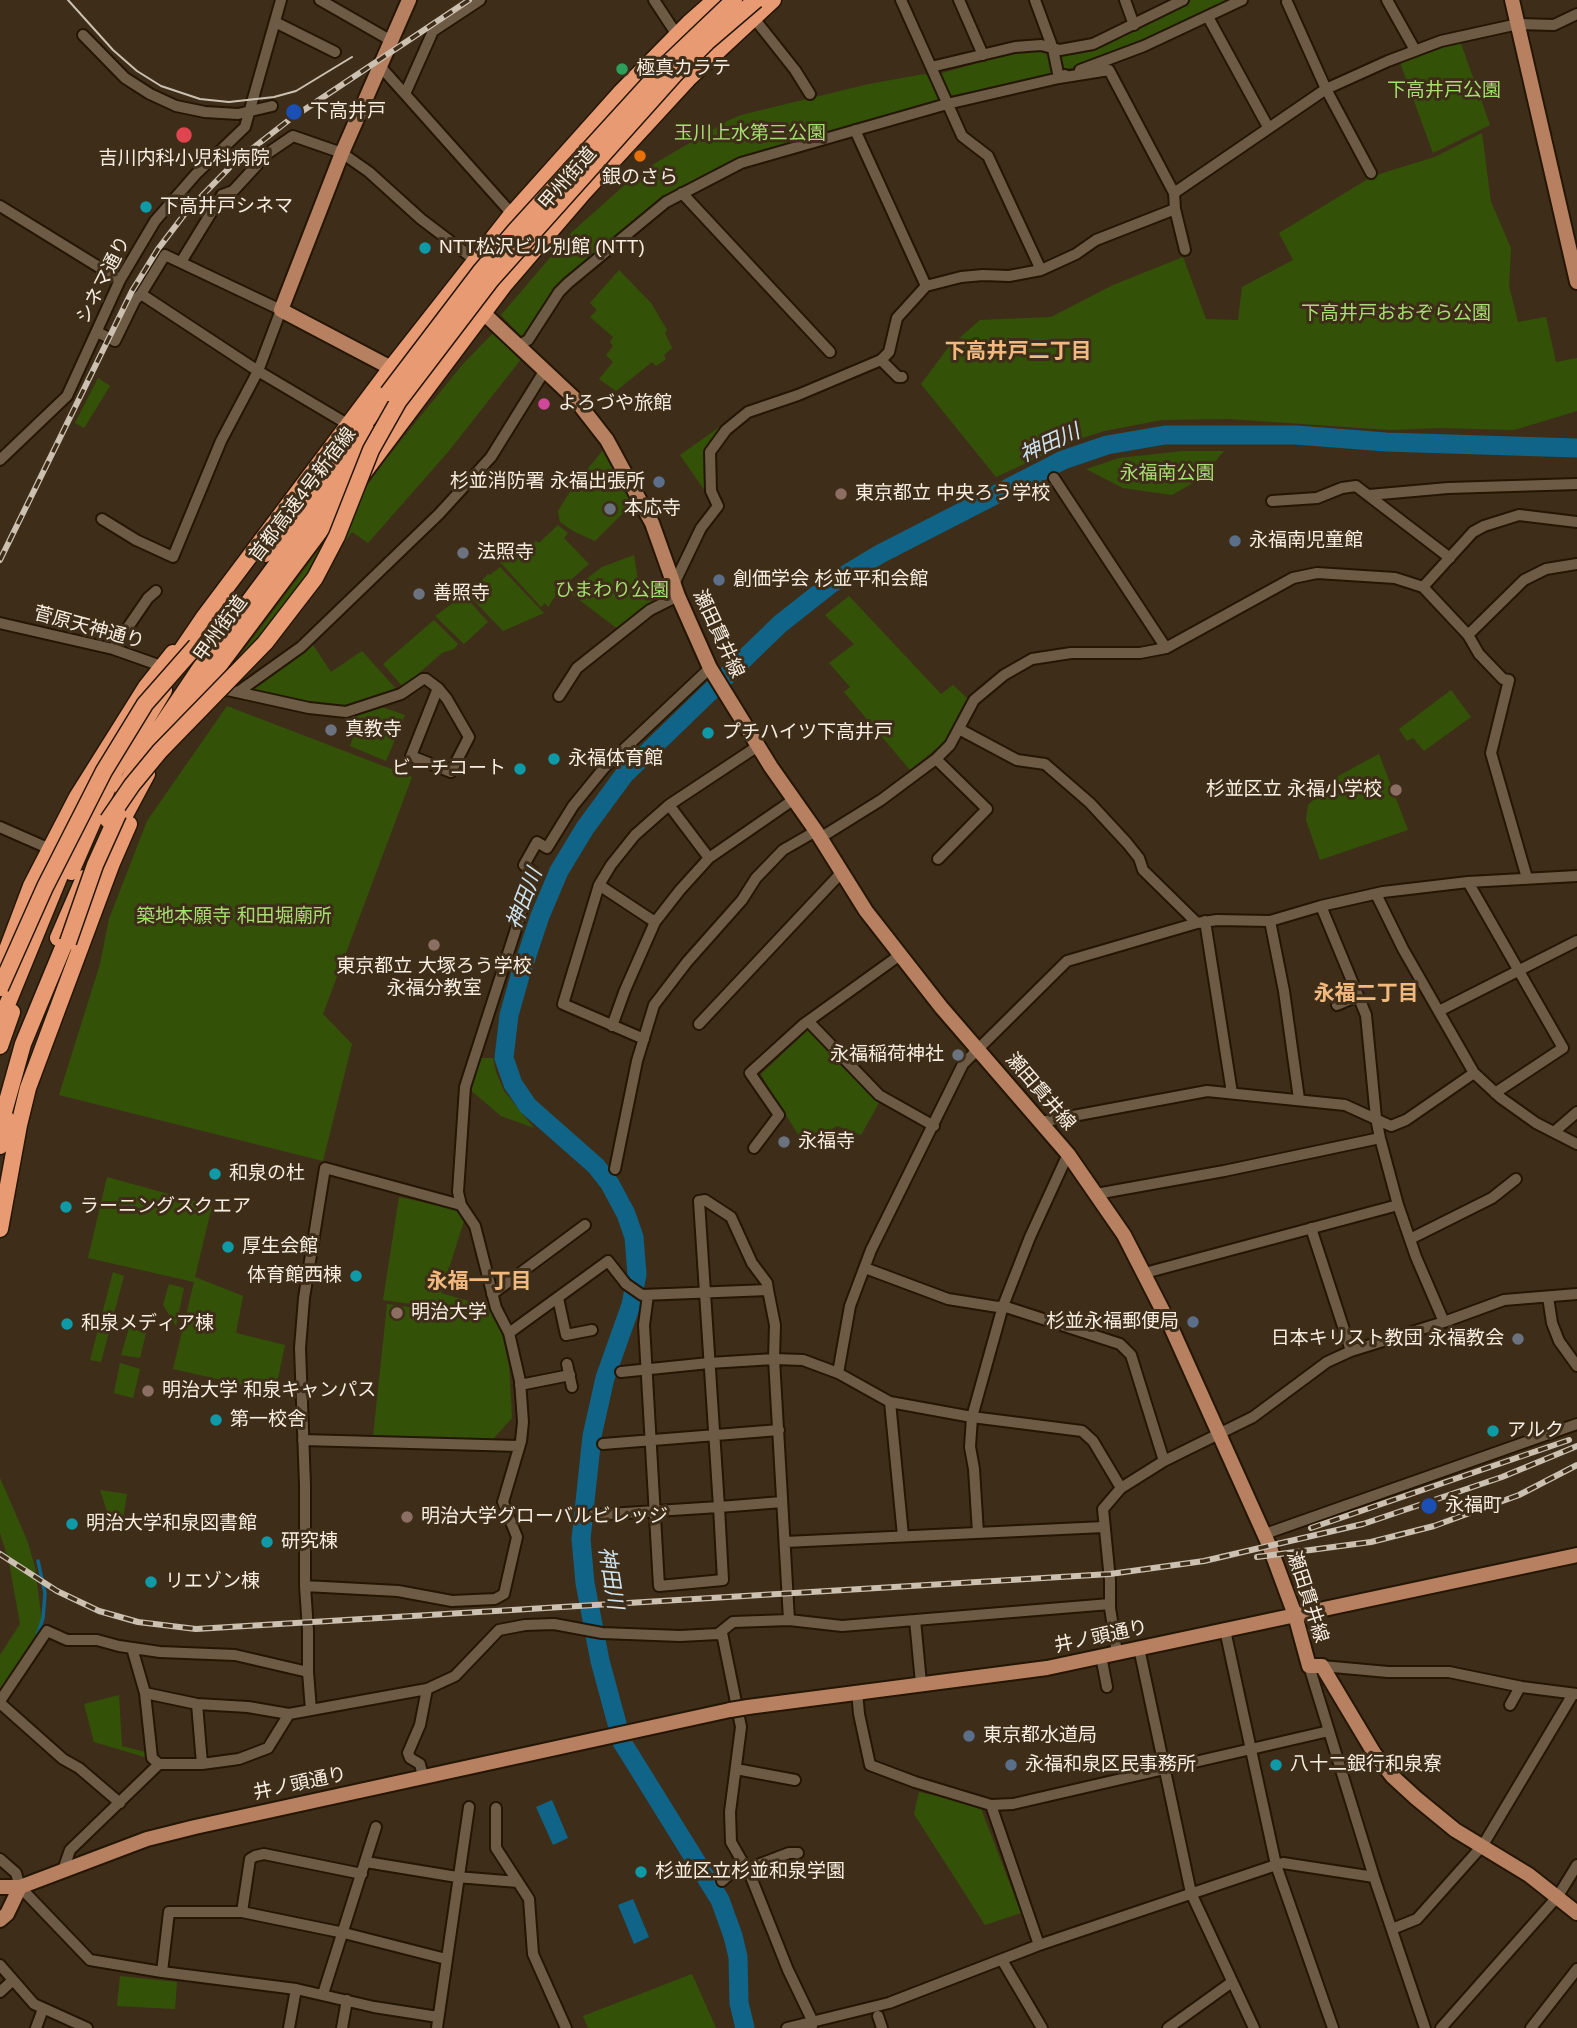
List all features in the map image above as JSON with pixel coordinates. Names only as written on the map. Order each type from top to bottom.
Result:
[{"type":"highway","name":"甲州街道","points":[[0,1022],[69,853],[107,771],[165,667],[453,287],[512,215],[621,92],[715,0]]},
{"type":"highway","name":"首都高速4号新宿線","points":[[0,1046],[115,771],[159,697],[480,272],[667,64],[734,0]]},
{"type":"highway","name":"首都高速4号新宿線","points":[[0,1092],[14,1043],[29,1005],[108,820],[127,782],[173,706],[398,402],[523,241],[676,73],[756,0]]},
{"type":"highway","name":"甲州街道","points":[[2,1124],[11,1081],[32,1020],[65,941],[128,806],[166,741],[209,681],[584,192],[688,79],[773,0]]},
{"type":"highway","points":[[108,820],[160,751],[265,643],[315,578],[337,537],[371,450],[398,402]]},
{"type":"highway","points":[[0,988],[45,887],[110,761],[145,704],[196,646]]},
{"type":"highway","points":[[0,968],[31,886],[50,849],[107,747],[165,667]]},
{"type":"highway","points":[[2,1160],[22,1086],[48,1011],[139,801],[209,681]]},
{"type":"highway","points":[[0,1007],[56,851],[107,747]]},
{"type":"highway","points":[[0,1192],[2,1124],[28,1043],[113,822],[160,751]]},
{"type":"highway","points":[[0,1229],[28,1088],[112,863]]},
{"type":"main road","points":[[391,368],[281,310],[342,153],[409,0]]},
{"type":"main road","points":[[1512,0],[1577,282]]},
{"type":"main road","name":"瀬田貫井線","points":[[453,287],[545,370],[575,400],[607,440],[652,523],[676,590],[713,673],[793,800],[866,911],[977,1049],[1068,1154],[1124,1235],[1145,1273],[1265,1534],[1316,1666],[1374,1753],[1392,1776],[1455,1830],[1483,1845],[1558,1896],[1577,1913]]},
{"type":"main road","name":"井ノ頭通り","points":[[0,1887],[20,1888],[147,1839],[629,1731],[748,1707],[1047,1668],[1577,1555]]},
{"type":"main road","points":[[0,1920],[7,1914],[20,1888]]},
{"type":"street","name":"シネマ通り","points":[[0,460],[67,396],[120,281],[168,205],[245,127],[281,0]]},
{"type":"street","points":[[320,0],[390,40]]},
{"type":"street","points":[[405,94],[433,32],[480,0]]},
{"type":"street","points":[[653,0],[677,35]]},
{"type":"street","points":[[901,0],[962,136],[988,156],[1041,270]]},
{"type":"street","points":[[959,0],[983,55]]},
{"type":"street","points":[[1035,0],[1054,49],[1059,78]]},
{"type":"street","points":[[1125,0],[1134,25]]},
{"type":"street","points":[[931,67],[1015,47],[1041,45],[1054,49],[1093,44],[1183,0]]},
{"type":"street","points":[[1059,78],[1144,46],[1242,0]]},
{"type":"street","points":[[1387,0],[1415,50]]},
{"type":"street","points":[[1287,2],[1326,89],[1371,173]]},
{"type":"street","points":[[1174,193],[1326,89],[1441,41],[1518,24],[1554,25],[1577,14]]},
{"type":"street","points":[[753,17],[795,70],[810,94]]},
{"type":"street","points":[[1208,17],[1268,127]]},
{"type":"street","points":[[275,22],[334,52]]},
{"type":"street","points":[[83,35],[125,78],[163,101],[198,111],[222,114],[250,112],[272,106]]},
{"type":"street","points":[[379,65],[512,215]]},
{"type":"street","points":[[515,342],[528,340],[568,282],[666,202],[741,163],[947,104],[1059,78],[1110,70],[1174,193],[1185,250]]},
{"type":"street","points":[[855,130],[926,286]]},
{"type":"street","points":[[181,262],[222,195],[233,191],[268,153],[293,136],[342,153],[369,172],[421,219],[475,260]]},
{"type":"street","points":[[682,193],[830,352]]},
{"type":"street","points":[[0,206],[120,281]]},
{"type":"street","points":[[559,696],[577,668],[676,590],[701,528],[718,506],[711,491],[710,452],[726,430],[748,412],[798,395],[881,360],[889,352],[897,318],[926,286],[961,277],[1017,275],[1041,270],[1103,237],[1175,209]]},
{"type":"street","points":[[97,332],[115,341],[135,300],[164,255],[281,310],[258,371],[221,441],[173,557],[136,540],[102,519]]},
{"type":"street","points":[[141,294],[258,371],[349,425]]},
{"type":"street","points":[[881,360],[898,377],[902,377]]},
{"type":"street","points":[[238,692],[301,647],[439,514],[491,457],[545,370]]},
{"type":"street","points":[[1054,478],[1166,648]]},
{"type":"street","points":[[1370,495],[1448,488],[1577,484]]},
{"type":"street","points":[[1272,500],[1317,498],[1342,488],[1356,486],[1450,558]]},
{"type":"street","points":[[1423,587],[1473,532],[1518,516],[1577,522]]},
{"type":"street","points":[[1468,635],[1524,580],[1546,569],[1577,564]]},
{"type":"street","points":[[615,1169],[637,1061],[654,1005],[672,979],[742,900],[756,878],[783,850],[818,835],[891,793],[936,760],[950,746],[974,701],[1004,675],[1032,659],[1071,653],[1140,653],[1166,648],[1293,578],[1307,574],[1395,578],[1423,587],[1468,635],[1479,654],[1503,679],[1509,680],[1491,753],[1527,878]]},
{"type":"street","points":[[113,649],[148,598],[156,591]]},
{"type":"street","name":"菅原天神通り","points":[[0,623],[113,649],[165,667]]},
{"type":"street","points":[[305,1586],[398,1591],[452,1601],[495,1599],[504,1594],[517,1537],[503,1502],[523,1422],[520,1385],[509,1333],[496,1308],[475,1226],[461,1205],[458,1192],[464,1087],[534,873],[524,865],[537,842],[547,848],[573,806],[604,768],[713,673]]},
{"type":"street","points":[[209,681],[223,689],[309,708],[346,712],[401,694],[423,679],[438,688],[469,737],[451,772],[411,756],[438,688]]},
{"type":"street","points":[[959,729],[1017,760],[1045,764],[1070,784],[1127,843],[1139,859],[1143,870],[1201,922],[1232,1093]]},
{"type":"street","points":[[645,1039],[563,1004],[599,885],[635,835],[669,805],[758,746]]},
{"type":"street","points":[[936,760],[987,809],[937,859]]},
{"type":"street","points":[[612,1026],[655,922],[680,890],[709,858],[793,800]]},
{"type":"street","points":[[669,805],[709,858]]},
{"type":"street","points":[[0,827],[50,849]]},
{"type":"street","points":[[699,1024],[842,872]]},
{"type":"street","points":[[838,1373],[852,1322],[850,1306],[871,1250],[963,1065],[1067,961],[1201,922],[1270,921],[1376,894],[1468,883],[1577,876]]},
{"type":"street","points":[[1468,883],[1563,1048],[1496,1093]]},
{"type":"street","points":[[599,885],[655,922]]},
{"type":"street","points":[[1376,894],[1403,949],[1474,1073],[1535,1124],[1577,1144]]},
{"type":"street","points":[[1321,906],[1366,1015],[1380,1138],[1398,1205],[1444,1322]]},
{"type":"street","points":[[1270,921],[1284,991],[1298,1099]]},
{"type":"street","points":[[1439,1011],[1577,941]]},
{"type":"street","points":[[754,1149],[779,1115],[750,1073],[809,1022],[900,955]]},
{"type":"street","points":[[1337,1005],[1358,996]]},
{"type":"street","points":[[809,1022],[879,1095],[934,1126]]},
{"type":"street","points":[[1041,1122],[1207,1091],[1345,1105],[1391,1126],[1398,1125],[1474,1073]]},
{"type":"street","points":[[1554,1132],[1577,1112]]},
{"type":"street","points":[[1096,1194],[1224,1171],[1380,1138]]},
{"type":"street","points":[[978,1533],[970,1447],[972,1417],[1003,1306],[1030,1237],[1068,1154]]},
{"type":"street","points":[[311,1710],[300,1399],[301,1319],[326,1168],[461,1205]]},
{"type":"street","points":[[1410,1239],[1492,1198],[1516,1179]]},
{"type":"street","points":[[645,1295],[644,1325],[659,1586],[723,1580],[699,1201],[705,1199],[731,1217],[752,1263],[766,1283],[775,1325],[774,1359],[789,1620]]},
{"type":"street","points":[[1145,1273],[1398,1205]]},
{"type":"street","points":[[492,1294],[585,1226]]},
{"type":"street","points":[[1311,1228],[1351,1352]]},
{"type":"street","points":[[509,1333],[608,1261],[628,1285],[645,1295],[768,1290]]},
{"type":"street","points":[[865,1268],[948,1299],[1003,1306],[1120,1344],[1131,1355],[1164,1461]]},
{"type":"street","points":[[1117,1653],[1110,1604],[1103,1509],[1121,1488],[1164,1461],[1253,1417],[1327,1362],[1504,1300],[1577,1294]]},
{"type":"street","points":[[1548,1297],[1552,1323],[1559,1341],[1577,1366]]},
{"type":"street","points":[[558,1298],[566,1335],[592,1330]]},
{"type":"street","points":[[621,1372],[709,1363],[803,1360],[838,1373],[890,1402],[972,1417],[1082,1431],[1093,1441],[1121,1488]]},
{"type":"street","points":[[520,1385],[570,1375]]},
{"type":"street","points":[[890,1402],[903,1536]]},
{"type":"street","points":[[1265,1534],[1577,1424]]},
{"type":"street","points":[[603,1444],[779,1430]]},
{"type":"street","points":[[303,1440],[519,1446]]},
{"type":"street","points":[[593,1515],[782,1502]]},
{"type":"street","points":[[785,1542],[1104,1527]]},
{"type":"street","points":[[145,1693],[197,1704],[247,1707],[289,1714],[427,1689],[455,1676],[499,1630],[525,1625],[554,1624],[602,1633],[680,1636],[722,1633],[733,1622],[789,1620],[842,1626],[1110,1604]]},
{"type":"street","points":[[915,1620],[921,1683]]},
{"type":"street","points":[[1225,1630],[1276,1865],[1333,2028]]},
{"type":"street","points":[[120,1803],[63,1759],[0,1702],[47,1631],[67,1640],[97,1640],[132,1648],[235,1655],[308,1672]]},
{"type":"street","points":[[722,1633],[741,1727],[730,1812],[731,1842],[745,1866],[812,2024]]},
{"type":"street","points":[[132,1648],[145,1693],[152,1758],[159,1765]]},
{"type":"street","points":[[1139,1648],[1191,1893],[1254,2028]]},
{"type":"street","points":[[1101,1657],[1107,1687]]},
{"type":"street","points":[[1392,1929],[1417,1919],[1483,1845],[1575,1694],[1449,1672],[1388,1672],[1316,1666],[1329,1731],[1422,2026]]},
{"type":"street","points":[[1510,1705],[1520,1686]]},
{"type":"street","points":[[423,1777],[420,1764],[410,1758],[408,1753],[420,1725],[427,1689]]},
{"type":"street","points":[[857,1691],[870,1765],[991,1805],[1013,1804],[1165,1771],[1329,1731]]},
{"type":"street","points":[[197,1704],[202,1763]]},
{"type":"street","points":[[63,1870],[71,1850],[159,1765],[239,1759],[268,1748],[289,1714]]},
{"type":"street","points":[[736,1769],[795,1780]]},
{"type":"street","points":[[991,1805],[1039,1945]]},
{"type":"street","points":[[0,1859],[16,1874],[20,1888],[90,1961],[296,1989],[438,2023],[469,1807]]},
{"type":"street","points":[[496,1808],[496,1848],[528,1899],[533,1954],[566,2028]]},
{"type":"street","points":[[323,1994],[376,1827]]},
{"type":"street","points":[[722,1881],[745,1866],[789,1853],[798,1853]]},
{"type":"street","points":[[242,1912],[250,1859],[255,1856],[264,1854],[362,1874]]},
{"type":"street","points":[[366,1862],[457,1877],[518,1882]]},
{"type":"street","points":[[787,2028],[889,2003],[1039,1945],[1283,1863],[1374,1877]]},
{"type":"street","points":[[1441,2028],[1558,1896],[1577,1865]]},
{"type":"street","points":[[162,1972],[169,1912],[242,1912],[344,1933],[446,1959]]},
{"type":"street","points":[[1002,1959],[1042,2028]]},
{"type":"street","points":[[0,1965],[34,2004],[87,2028]]},
{"type":"street","points":[[1531,2028],[1577,1969]]},
{"type":"street","points":[[0,1992],[13,1980]]},
{"type":"street","points":[[1168,2028],[1232,1982]]},
{"type":"street","points":[[289,2028],[296,1989]]},
{"type":"street","points":[[342,2028],[347,2000]]},
{"type":"street","points":[[36,2028],[43,2010]]},
{"type":"street","points":[[878,2016],[882,2028]]},
{"type":"green space","points":[[1190,0],[1236,0],[1093,63],[1061,70],[1058,54],[1135,29]]},
{"type":"green space","name":"下高井戸公園","points":[[1459,38],[1490,125],[1433,153],[1398,57]]},
{"type":"green space","points":[[1016,52],[1050,52],[1052,77],[948,96],[939,74]]},
{"type":"green space","name":"玉川上水第三公園","points":[[924,74],[930,76],[939,98],[934,105],[794,143],[664,199],[565,281],[528,335],[521,336],[501,315],[572,232],[637,174],[727,121],[741,115],[869,84]]},
{"type":"green space","name":"下高井戸おおぞら公園","points":[[1482,133],[1491,202],[1511,248],[1509,286],[1518,322],[1546,317],[1556,362],[1577,358],[1577,411],[1514,430],[1391,430],[1229,419],[1162,420],[1104,431],[1076,440],[996,477],[921,384],[948,348],[980,320],[1051,317],[1113,285],[1183,257],[1206,319],[1238,320],[1242,287],[1293,260],[1279,233],[1373,176],[1435,157]]},
{"type":"green space","points":[[619,270],[651,303],[667,330],[665,333],[672,348],[664,355],[666,359],[656,366],[652,362],[616,391],[599,379],[613,362],[606,355],[613,346],[610,342],[613,337],[590,317],[597,310],[590,303]]},
{"type":"green space","points":[[494,332],[522,358],[448,452],[368,543],[352,532],[231,688],[220,682],[398,444],[463,364]]},
{"type":"green space","points":[[98,378],[110,386],[84,428],[75,423]]},
{"type":"green space","points":[[721,426],[724,429],[708,451],[709,490],[705,491],[680,455]]},
{"type":"green space","points":[[603,450],[609,456],[633,503],[595,541],[560,522],[558,511],[573,487]]},
{"type":"green space","name":"永福南公園","points":[[1183,451],[1224,451],[1200,479],[1172,495],[1123,488],[1086,469],[1119,458]]},
{"type":"green space","points":[[558,525],[568,533],[564,538],[589,564],[560,589],[548,607],[545,603],[541,607],[500,562],[524,544],[526,546],[536,541],[539,543]]},
{"type":"green space","name":"ひまわり公園","points":[[634,555],[640,594],[665,578],[669,591],[619,630],[569,592],[602,567]]},
{"type":"green space","points":[[500,567],[544,613],[503,631],[462,588],[482,580]]},
{"type":"green space","points":[[464,595],[488,622],[464,644],[435,616]]},
{"type":"green space","points":[[849,596],[941,694],[953,685],[967,698],[946,741],[910,770],[844,692],[850,687],[829,663],[854,644],[825,615]]},
{"type":"green space","points":[[434,620],[458,644],[454,649],[442,653],[419,673],[421,676],[403,687],[383,664]]},
{"type":"green space","points":[[313,645],[331,672],[362,651],[398,691],[345,708],[249,692]]},
{"type":"green space","points":[[1451,690],[1471,717],[1424,751],[1413,738],[1407,741],[1399,729]]},
{"type":"green space","name":"築地本願寺 和田堀廟所","points":[[227,706],[412,777],[323,1014],[352,1044],[323,1161],[59,1095],[100,964],[109,919],[147,821]]},
{"type":"green space","points":[[382,707],[405,715],[386,761],[350,746],[359,720],[350,716],[351,713]]},
{"type":"green space","points":[[1379,754],[1408,830],[1320,860],[1306,820],[1308,805],[1340,775]]},
{"type":"green space","points":[[809,1029],[869,1093],[880,1101],[861,1135],[837,1126],[813,1139],[799,1136],[761,1074]]},
{"type":"green space","points":[[478,1058],[493,1058],[504,1091],[534,1128],[501,1116],[468,1088]]},
{"type":"green space","points":[[107,1177],[212,1206],[195,1277],[243,1296],[236,1333],[285,1345],[275,1392],[173,1369],[194,1282],[88,1258]]},
{"type":"green space","points":[[399,1197],[459,1210],[464,1221],[441,1293],[489,1307],[502,1334],[509,1366],[512,1418],[493,1439],[373,1437],[387,1304],[438,1311],[439,1308],[383,1300]]},
{"type":"green space","points":[[113,1272],[124,1276],[101,1362],[90,1360]]},
{"type":"green space","points":[[169,1284],[184,1288],[176,1326],[163,1305]]},
{"type":"green space","points":[[129,1328],[146,1333],[140,1358],[121,1355]]},
{"type":"green space","points":[[120,1363],[140,1369],[133,1398],[114,1393]]},
{"type":"green space","points":[[0,1478],[27,1540],[35,1567],[43,1630],[0,1695],[0,1655],[20,1624],[9,1562],[0,1533]]},
{"type":"green space","points":[[100,1490],[127,1494],[123,1519],[109,1517]]},
{"type":"green space","points":[[119,1695],[122,1746],[145,1752],[148,1758],[94,1742],[84,1704]]},
{"type":"green space","points":[[919,1792],[980,1806],[1021,1913],[985,1925],[914,1814]]},
{"type":"green space","points":[[692,1974],[716,2028],[588,2028],[583,2016]]},
{"type":"green space","points":[[120,1976],[177,1982],[175,2009],[117,2006]]},
{"type":"water","points":[[552,1800],[568,1838],[553,1845],[536,1807]]},
{"type":"water","points":[[633,1899],[649,1937],[634,1944],[618,1905]]},
{"type":"waterway","name":"神田川","points":[[745,2028],[739,2003],[738,1957],[733,1936],[720,1900],[622,1742],[600,1661],[585,1583],[581,1539],[592,1436],[605,1378],[631,1305],[637,1274],[634,1237],[626,1214],[610,1184],[596,1166],[528,1106],[513,1084],[504,1058],[509,1015],[520,976],[540,916],[559,871],[585,828],[624,775],[780,624],[832,583],[880,554],[1063,460],[1107,445],[1165,435],[1296,435],[1386,442],[1577,448]]},
{"type":"waterway","points":[[36,1639],[43,1618],[45,1593],[38,1561]]},
{"type":"tram line","points":[[68,0],[113,50],[137,71],[161,86],[200,99],[229,102],[274,97],[296,91],[352,57]]},
{"type":"railway","points":[[0,560],[132,291],[158,249],[187,211],[235,162],[289,120],[469,0]]},
{"type":"railway","points":[[1311,1528],[1569,1440]]},
{"type":"railway","points":[[0,1554],[57,1591],[99,1611],[138,1622],[196,1629],[1110,1574],[1204,1561],[1363,1524],[1502,1477],[1577,1446]]},
{"type":"railway","points":[[1257,1557],[1371,1542],[1434,1526],[1519,1495],[1577,1465]]},
{"type":"place","name":"極真カラテ","points":[[622,69]]},
{"type":"place","name":"下高井戸","points":[[294,112]]},
{"type":"place","name":"吉川内科小児科病院","points":[[184,135]]},
{"type":"place","name":"銀のさら","points":[[640,156]]},
{"type":"place","name":"下高井戸シネマ","points":[[146,207]]},
{"type":"place","name":"NTT松沢ビル別館 (NTT)","points":[[425,248]]},
{"type":"place","name":"よろづや旅館","points":[[544,404]]},
{"type":"place","name":"杉並消防署 永福出張所","points":[[659,482]]},
{"type":"place","name":"東京都立 中央ろう学校","points":[[841,494]]},
{"type":"place","name":"本応寺","points":[[610,509]]},
{"type":"place","name":"永福南児童館","points":[[1235,541]]},
{"type":"place","name":"法照寺","points":[[463,553]]},
{"type":"place","name":"創価学会 杉並平和会館","points":[[719,580]]},
{"type":"place","name":"善照寺","points":[[419,594]]},
{"type":"place","name":"真教寺","points":[[331,730]]},
{"type":"place","name":"プチハイツ下高井戸","points":[[708,733]]},
{"type":"place","name":"永福体育館","points":[[554,759]]},
{"type":"place","name":"ビーチコート","points":[[520,769]]},
{"type":"place","name":"杉並区立 永福小学校","points":[[1396,790]]},
{"type":"place","name":"東京都立 大塚ろう学校 永福分教室","points":[[434,945]]},
{"type":"place","name":"永福稲荷神社","points":[[958,1055]]},
{"type":"place","name":"永福寺","points":[[784,1142]]},
{"type":"place","name":"和泉の杜","points":[[215,1174]]},
{"type":"place","name":"ラーニングスクエア","points":[[66,1207]]},
{"type":"place","name":"厚生会館","points":[[228,1247]]},
{"type":"place","name":"体育館西棟","points":[[356,1276]]},
{"type":"place","name":"明治大学","points":[[397,1313]]},
{"type":"place","name":"杉並永福郵便局","points":[[1193,1322]]},
{"type":"place","name":"和泉メディア棟","points":[[67,1324]]},
{"type":"place","name":"日本キリスト教団 永福教会","points":[[1518,1339]]},
{"type":"place","name":"明治大学 和泉キャンパス","points":[[148,1391]]},
{"type":"place","name":"第一校舎","points":[[216,1420]]},
{"type":"place","name":"アルク","points":[[1493,1431]]},
{"type":"place","name":"永福町","points":[[1429,1506]]},
{"type":"place","name":"明治大学グローバルビレッジ","points":[[407,1517]]},
{"type":"place","name":"明治大学和泉図書館","points":[[72,1524]]},
{"type":"place","name":"研究棟","points":[[267,1542]]},
{"type":"place","name":"リエゾン棟","points":[[151,1582]]},
{"type":"place","name":"東京都水道局","points":[[969,1736]]},
{"type":"place","name":"永福和泉区民事務所","points":[[1011,1765]]},
{"type":"place","name":"八十二銀行和泉寮","points":[[1276,1765]]},
{"type":"place","name":"杉並区立杉並和泉学園","points":[[641,1872]]},
{"type":"district","name":"下高井戸二丁目","points":[[1018,352]]},
{"type":"district","name":"永福二丁目","points":[[1366,994]]},
{"type":"district","name":"永福一丁目","points":[[479,1282]]}]
